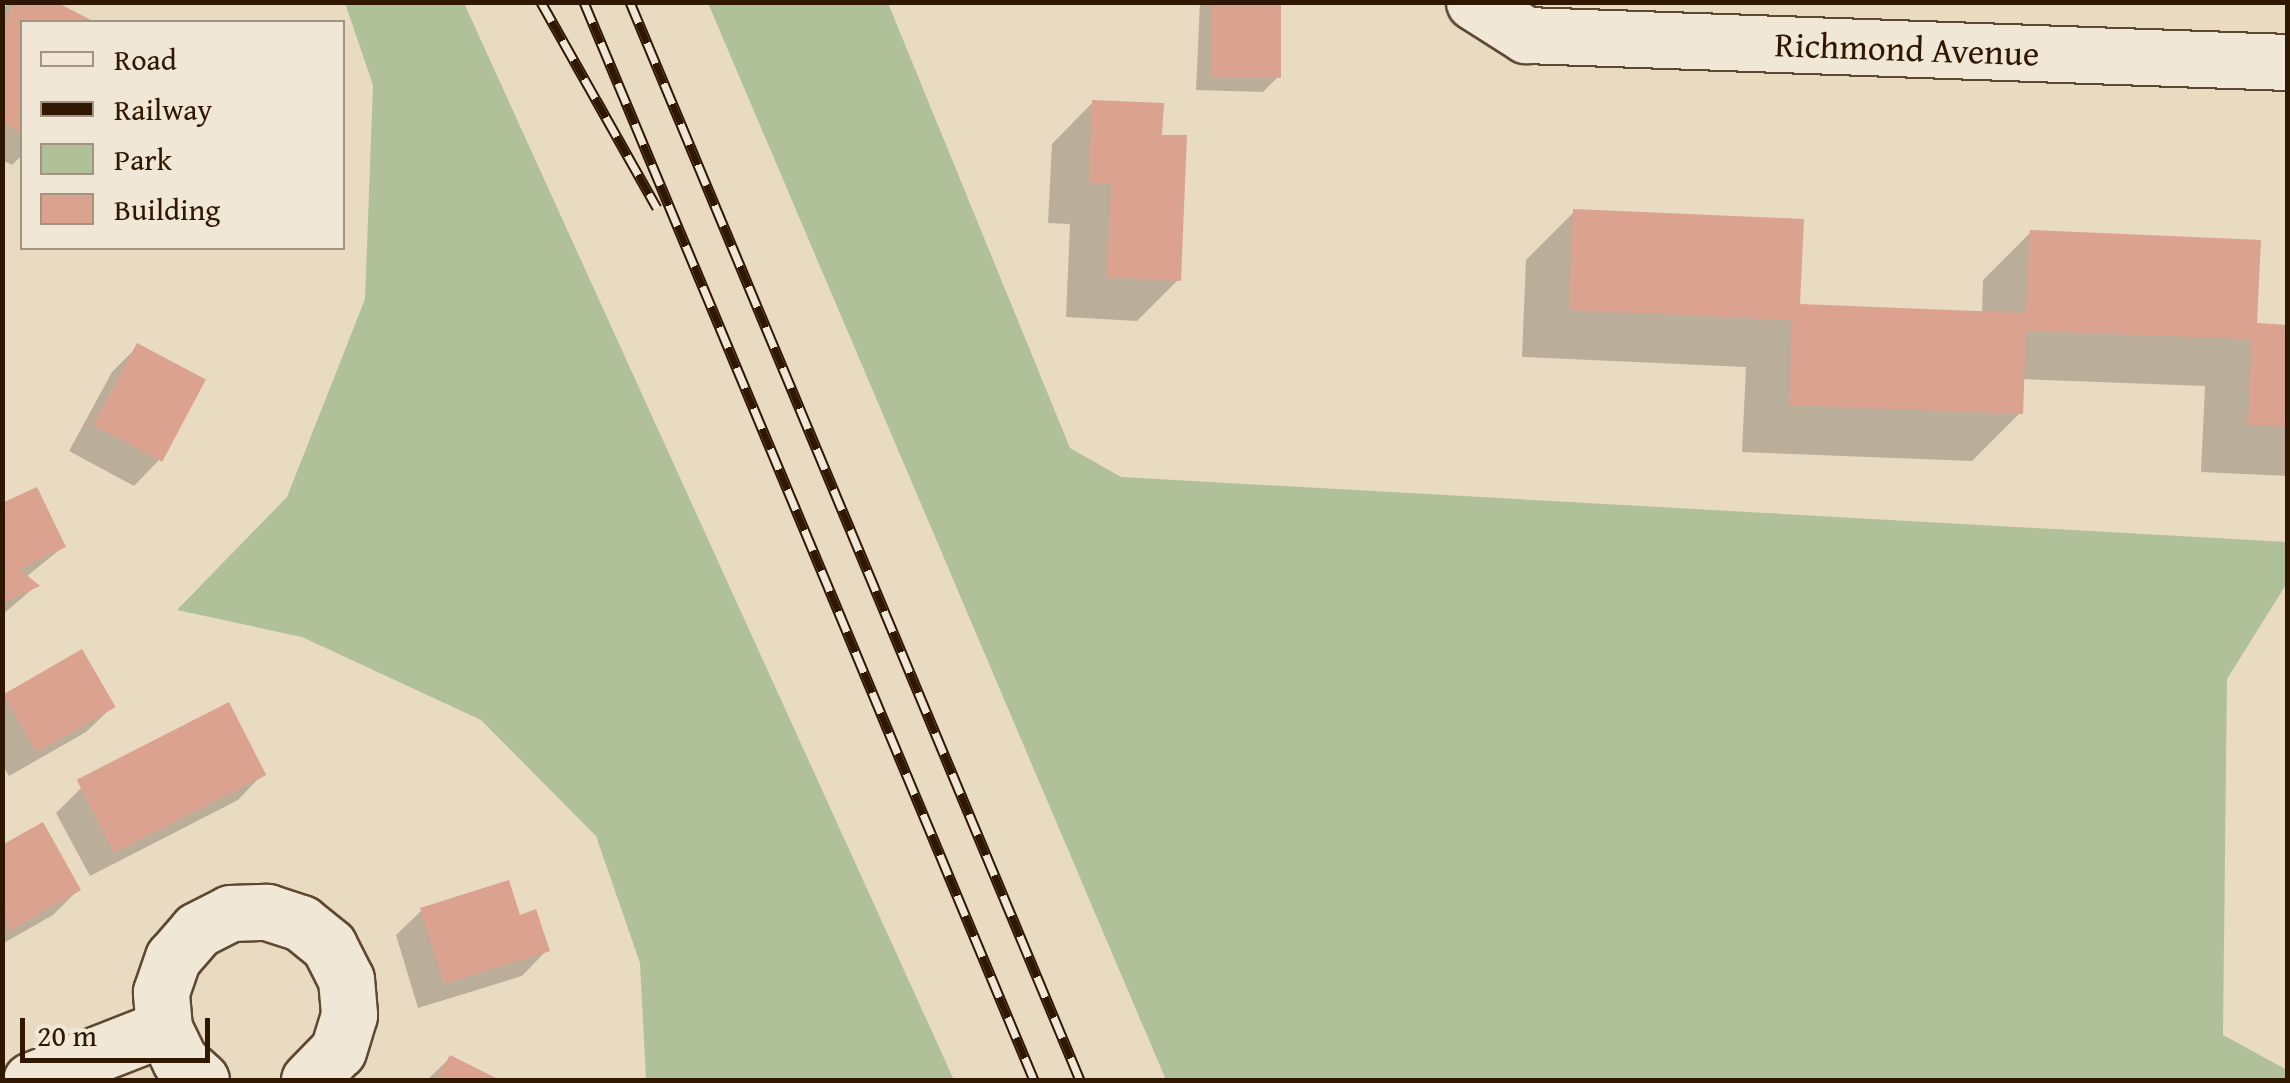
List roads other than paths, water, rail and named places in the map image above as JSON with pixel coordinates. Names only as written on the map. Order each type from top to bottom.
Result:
[{"type":"street","name":"Richmond Avenue","points":[[1474,2],[1526,35],[2288,62]]},
{"type":"street","points":[[201,1080],[180,1062],[164,1028],[162,992],[173,958],[197,930],[230,913],[267,912],[301,922],[330,946],[346,979],[349,1015],[338,1050],[309,1080]]},
{"type":"street","points":[[31,1080],[164,1028]]},
{"type":"railway","points":[[541,2],[657,208]]},
{"type":"railway","points":[[584,2],[1034,1080]]},
{"type":"railway","points":[[630,2],[1080,1080]]}]
